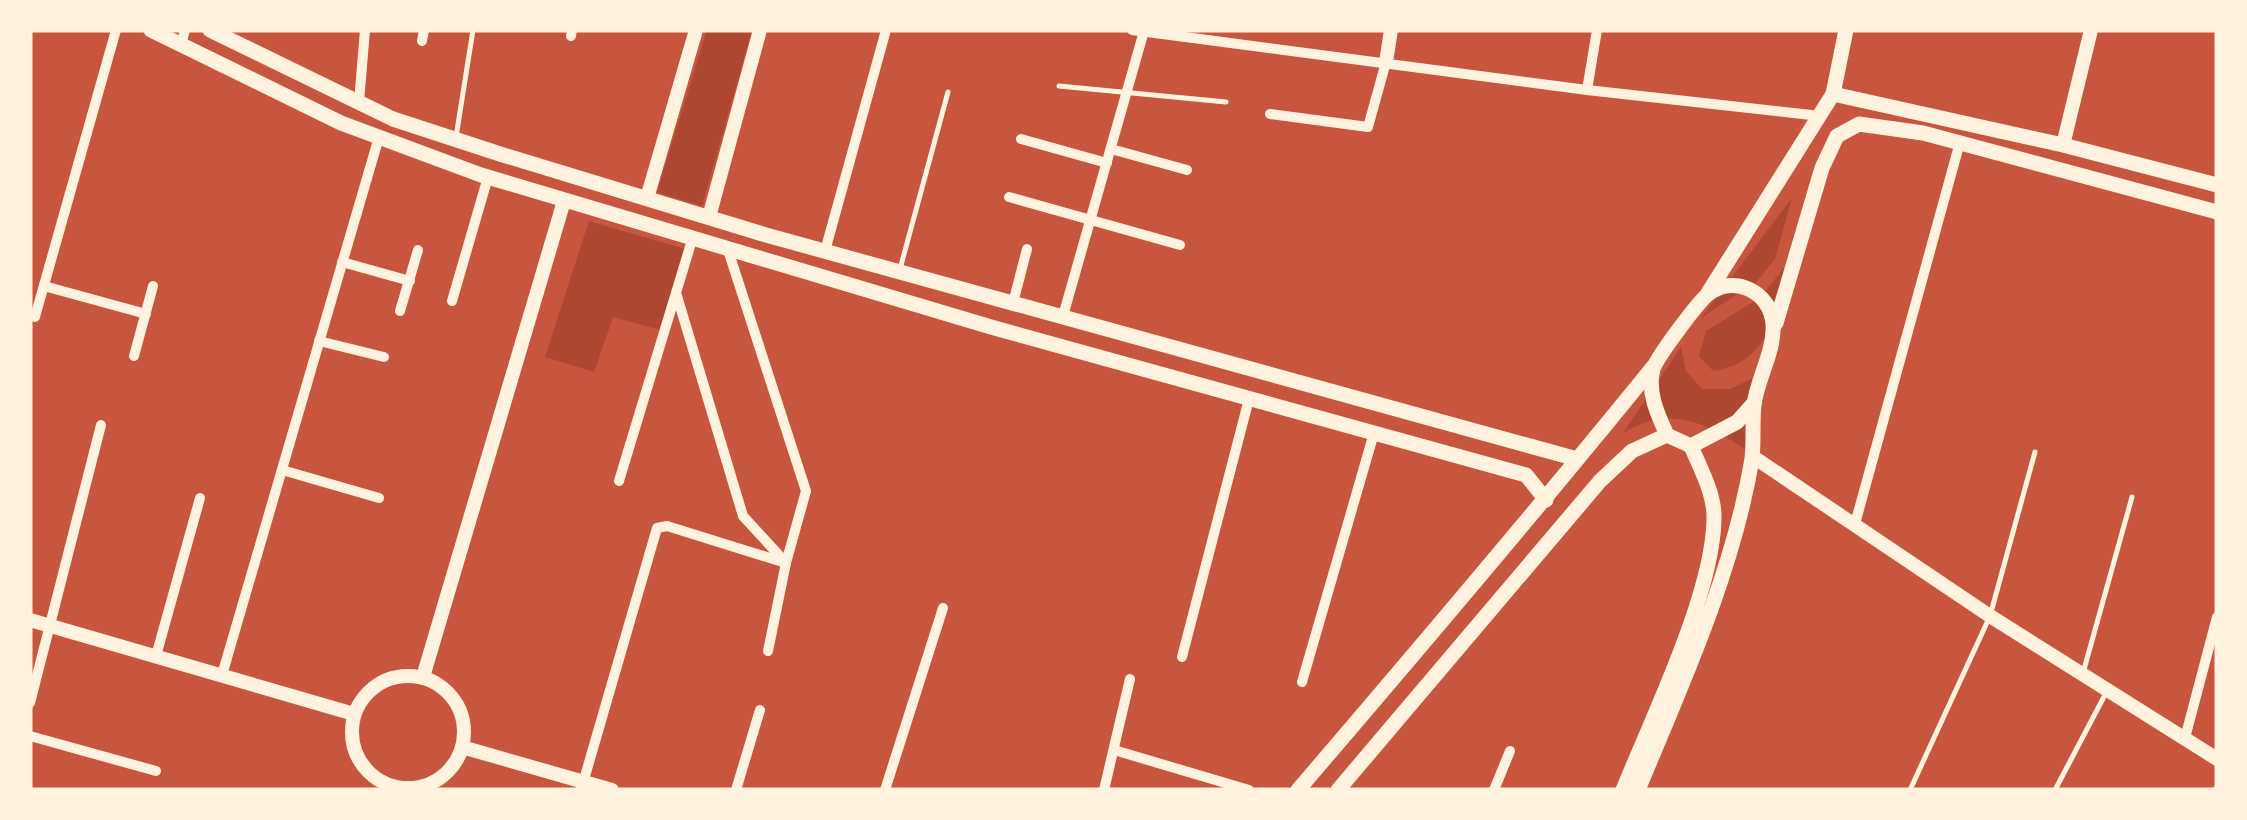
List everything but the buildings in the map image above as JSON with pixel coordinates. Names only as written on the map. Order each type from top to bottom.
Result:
[{"type":"main road","points":[[151,30],[183,37],[378,137],[488,177],[692,240],[1526,475],[1546,500]]},
{"type":"main road","points":[[210,30],[358,102],[456,140],[824,251],[1577,459]]},
{"type":"main road","points":[[1303,788],[1451,606],[1546,500],[1708,294],[1833,94],[1846,30]]},
{"type":"main road","points":[[1833,94],[2063,145],[2217,185]]},
{"type":"main road","points":[[1638,790],[1699,639],[1752,456],[1754,403],[1774,330],[1822,168],[1838,136],[1859,124],[1888,125],[2217,212]]},
{"type":"main road","points":[[1708,294],[1734,286],[1748,288],[1772,307],[1774,330]]},
{"type":"main road","points":[[1624,790],[1685,635],[1714,518],[1706,480],[1691,446],[1667,435],[1654,407],[1653,367]]},
{"type":"main road","points":[[1691,446],[1737,422],[1754,403]]},
{"type":"main road","points":[[1338,790],[1600,480],[1632,451],[1667,435]]},
{"type":"main road","points":[[1526,475],[1538,466],[1535,450]]},
{"type":"street","points":[[35,317],[116,30]]},
{"type":"street","points":[[358,102],[365,30]]},
{"type":"street","points":[[647,198],[696,30]]},
{"type":"street","points":[[709,217],[760,30]]},
{"type":"street","points":[[824,251],[886,30]]},
{"type":"street","points":[[1132,30],[1587,90],[1820,116]]},
{"type":"street","points":[[1270,114],[1368,127],[1391,30]]},
{"type":"street","points":[[1587,90],[1597,30]]},
{"type":"street","points":[[2063,145],[2091,30]]},
{"type":"street","points":[[1063,316],[1144,31]]},
{"type":"street","points":[[222,676],[378,137]]},
{"type":"street","points":[[1021,140],[1107,163]]},
{"type":"street","points":[[1855,524],[1960,142]]},
{"type":"street","points":[[1111,149],[1187,170]]},
{"type":"street","points":[[452,300],[488,177]]},
{"type":"street","points":[[1008,197],[1180,245]]},
{"type":"street","points":[[423,677],[564,201]]},
{"type":"street","points":[[619,482],[692,240]]},
{"type":"street","points":[[1012,302],[1027,249]]},
{"type":"street","points":[[400,311],[418,250]]},
{"type":"street","points":[[728,250],[806,490],[768,651]]},
{"type":"street","points":[[342,262],[410,281]]},
{"type":"street","points":[[44,286],[146,314]]},
{"type":"street","points":[[134,356],[153,286]]},
{"type":"street","points":[[676,296],[743,516],[786,563]]},
{"type":"street","points":[[319,342],[384,357]]},
{"type":"street","points":[[1182,656],[1249,398]]},
{"type":"street","points":[[30,703],[102,425]]},
{"type":"street","points":[[1302,682],[1374,433]]},
{"type":"street","points":[[1752,456],[1990,616],[2217,758]]},
{"type":"street","points":[[282,470],[379,498]]},
{"type":"street","points":[[156,656],[200,498]]},
{"type":"street","points":[[582,786],[657,528],[666,526],[786,563]]},
{"type":"street","points":[[884,790],[943,608]]},
{"type":"street","points":[[2185,738],[2217,617]]},
{"type":"street","points":[[30,620],[354,714]]},
{"type":"street","points":[[406,675],[423,677],[452,696],[461,712],[462,747],[444,776],[412,788],[394,788],[377,780],[354,751],[354,714],[374,686],[406,675]]},
{"type":"street","points":[[1104,790],[1130,680]]},
{"type":"street","points":[[736,790],[760,710]]},
{"type":"street","points":[[30,736],[156,771]]},
{"type":"street","points":[[462,747],[582,786],[612,790]]},
{"type":"street","points":[[1114,750],[1249,790]]},
{"type":"street","points":[[1494,790],[1510,750]]},
{"type":"lane","points":[[456,140],[473,30]]},
{"type":"lane","points":[[1059,86],[1226,102]]},
{"type":"lane","points":[[900,272],[948,92]]},
{"type":"lane","points":[[1910,790],[1990,616],[2035,452]]},
{"type":"lane","points":[[2083,674],[2132,498]]},
{"type":"lane","points":[[2056,790],[2108,690]]},
{"type":"shaded area","points":[[707,30],[752,30],[702,206],[657,192]]},
{"type":"shaded area","points":[[1792,198],[1775,259],[1757,281],[1701,318]]},
{"type":"shaded area","points":[[589,221],[685,249],[661,330],[613,317],[594,372],[545,357]]},
{"type":"shaded area","points":[[1790,260],[1769,331],[1747,357],[1713,371],[1699,356],[1706,331],[1761,297]]},
{"type":"shaded area","points":[[1681,347],[1686,371],[1702,389],[1730,389],[1755,377],[1746,450],[1716,431],[1686,421],[1656,420],[1623,433]]}]
